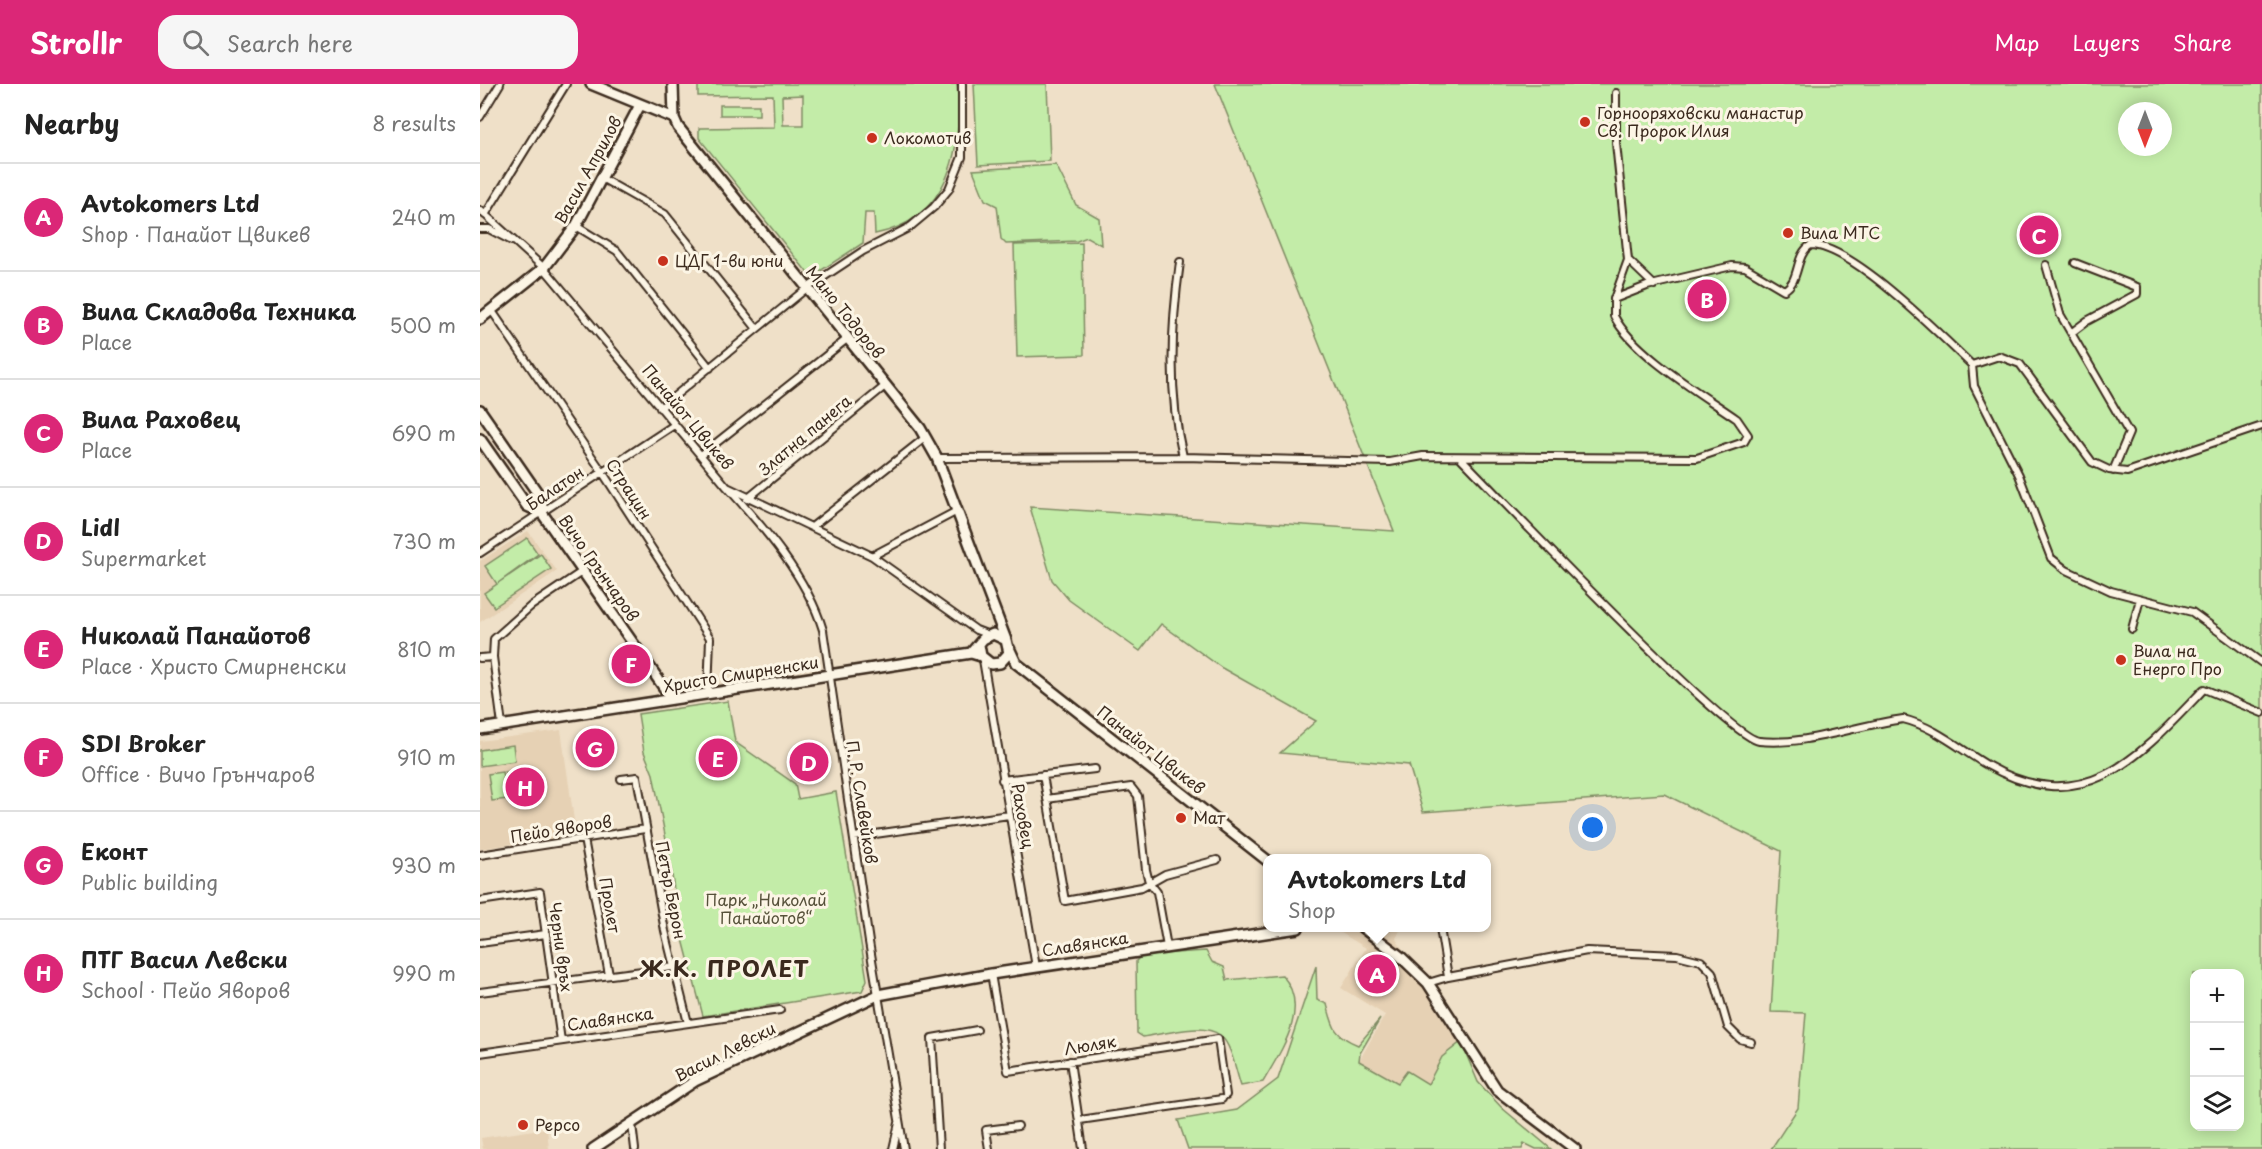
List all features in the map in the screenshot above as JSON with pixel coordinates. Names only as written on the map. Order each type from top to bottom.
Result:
[{"type":"street","points":[[480,117],[482,107],[500,84]]},
{"type":"street","points":[[483,212],[566,84]]},
{"type":"street","points":[[591,84],[674,118],[673,84]]},
{"type":"street","points":[[660,408],[807,288],[863,251],[910,227],[942,198],[962,157],[962,84]]},
{"type":"street","points":[[937,458],[1183,457],[1390,462],[1422,456],[1697,458],[1744,442],[1748,435],[1737,419],[1684,382],[1622,329],[1614,316],[1614,299],[1628,260],[1616,143],[1616,93]]},
{"type":"street","name":"Васил Априлов","points":[[480,319],[544,268],[576,226],[603,179],[640,105]]},
{"type":"street","name":"Мано Тодоров","points":[[674,118],[690,144],[926,437],[937,458],[1001,622],[1007,644]]},
{"type":"street","points":[[603,179],[666,214],[757,329]]},
{"type":"street","name":"Панайот Цвикев","points":[[483,212],[544,268],[728,487],[748,499],[813,526],[872,556],[976,630],[993,635]]},
{"type":"street","points":[[576,226],[617,251],[710,368]]},
{"type":"street","points":[[480,229],[489,229],[520,246]]},
{"type":"street","points":[[1614,299],[1625,293],[1654,285],[1720,268],[1739,266],[1753,271],[1784,290],[1792,283],[1805,248],[1811,245],[1824,246],[1884,285],[1972,365],[1974,386],[2019,475],[2052,558],[2066,570],[2111,591],[2192,612],[2262,663]]},
{"type":"street","points":[[1628,260],[1654,285]]},
{"type":"street","points":[[1180,262],[1172,356],[1177,432],[1183,457]]},
{"type":"street","points":[[2071,333],[2087,321],[2137,294],[2137,287],[2075,263]]},
{"type":"street","points":[[2046,265],[2060,314],[2129,433],[2113,471]]},
{"type":"street","name":"Страцин","points":[[492,311],[602,472],[710,638],[708,694]]},
{"type":"street","points":[[701,455],[846,339]]},
{"type":"street","points":[[1972,365],[1999,356],[2020,364],[2092,462],[2113,471],[2127,472],[2262,426]]},
{"type":"street","name":"Златна панега","points":[[740,501],[748,499],[885,386]]},
{"type":"street","name":"Вичо Грънчаров","points":[[480,410],[541,498],[542,513]]},
{"type":"street","name":"Балатон","points":[[480,553],[674,425]]},
{"type":"street","points":[[813,526],[926,437]]},
{"type":"street","name":"Вичо Грънчаров","points":[[480,439],[527,506],[542,513],[672,699]]},
{"type":"street","points":[[1460,457],[1541,541],[1672,668],[1737,730],[1757,741],[1787,740],[1903,719],[1918,722],[1988,766],[2020,781],[2060,786],[2090,781],[2140,754],[2204,689],[2262,713]]},
{"type":"street","name":"П. Р. Славейков","points":[[728,487],[791,568],[816,608],[831,675],[878,995],[904,1149]]},
{"type":"street","points":[[872,556],[957,511]]},
{"type":"street","points":[[502,725],[493,657],[494,639],[512,621],[583,571]]},
{"type":"street","points":[[2132,629],[2140,600]]},
{"type":"street","points":[[980,644],[993,635],[1001,622]]},
{"type":"street","points":[[976,630],[985,661]]},
{"type":"street","points":[[985,661],[1007,657],[1007,644],[993,635]]},
{"type":"street","name":"Панайот Цвикев","points":[[1007,644],[1016,663],[1263,857]]},
{"type":"street","points":[[480,658],[493,657]]},
{"type":"street","points":[[985,661],[1016,663]]},
{"type":"street","name":"Христо Смирненски","points":[[480,729],[831,675],[985,661]]},
{"type":"street","name":"Раховец","points":[[985,661],[1002,780],[1036,967]]},
{"type":"street","points":[[1002,780],[1095,769]]},
{"type":"street","points":[[1043,775],[1065,901],[1142,887],[1165,874],[1217,860]]},
{"type":"street","name":"Петър Берон","points":[[621,779],[637,777],[645,829],[673,967],[688,1023]]},
{"type":"street","points":[[1047,799],[1131,787],[1138,796],[1149,882],[1157,892],[1167,947]]},
{"type":"street","points":[[854,837],[1008,815]]},
{"type":"street","name":"Пейо Яворов","points":[[480,855],[645,829]]},
{"type":"street","name":"Пролет","points":[[584,839],[609,975]]},
{"type":"street","name":"Черни връх","points":[[480,901],[540,892],[561,1041]]},
{"type":"street","name":"Славянска","points":[[878,995],[991,974],[1265,932]]},
{"type":"street","points":[[1369,932],[1401,957],[1428,983],[1497,1090],[1575,1149]]},
{"type":"street","points":[[1441,932],[1448,977]]},
{"type":"street","points":[[480,943],[546,934]]},
{"type":"street","points":[[1428,983],[1448,977],[1587,951],[1677,955],[1701,961],[1712,972],[1728,1027],[1740,1040],[1751,1042]]},
{"type":"street","points":[[480,992],[673,967]]},
{"type":"street","name":"Люляк","points":[[991,974],[1008,1071],[1218,1039],[1224,1097],[1080,1120]]},
{"type":"street","name":"Васил Левски","points":[[593,1149],[695,1081],[878,995]]},
{"type":"street","name":"Славянска","points":[[480,1053],[780,1010]]},
{"type":"street","points":[[939,1149],[932,1038],[977,1030]]},
{"type":"street","points":[[1070,1061],[1083,1149]]},
{"type":"street","points":[[893,1149],[900,1118]]},
{"type":"street","points":[[632,1124],[635,1149]]},
{"type":"street","points":[[989,1149],[986,1130],[1018,1126]]},
{"type":"shaded area","points":[[528,531],[557,571],[480,622],[480,561]]},
{"type":"shaded area","points":[[561,730],[576,834],[480,849],[480,741]]},
{"type":"shaded area","points":[[1340,932],[1399,932],[1396,939],[1461,1042],[1442,1057],[1428,1084],[1399,1083],[1359,1061],[1385,1015],[1341,988],[1366,948]]},
{"type":"shaded area","points":[[547,1128],[549,1149],[483,1149],[481,1138]]},
{"type":"green space","points":[[957,84],[957,133],[946,178],[935,197],[920,213],[900,226],[875,234],[874,213],[865,213],[863,243],[811,277],[699,138],[699,128],[774,127],[773,95],[698,96],[698,85]],"holes":[[[803,95],[803,125],[783,125],[782,96]]]},
{"type":"green space","points":[[974,84],[1047,84],[1050,161],[978,165]]},
{"type":"green space","points":[[1215,84],[2262,84],[2262,1149],[1771,1149],[1798,1108],[1806,1013],[1771,1012],[1781,851],[1664,794],[1423,812],[1409,765],[1280,753],[1316,721],[1222,668],[1161,624],[1140,651],[1069,600],[1052,580],[1030,507],[1394,531]]},
{"type":"green space","points":[[720,105],[759,105],[759,115],[720,115]]},
{"type":"green space","points":[[1056,165],[1076,205],[1099,218],[1101,245],[1087,237],[1077,241],[1006,244],[1001,239],[997,206],[985,200],[973,170]]},
{"type":"green space","points":[[1082,243],[1084,355],[1017,357],[1014,245]]},
{"type":"green space","points":[[527,538],[538,554],[498,583],[541,554],[551,569],[494,607],[484,593],[497,584],[485,566]]},
{"type":"green space","name":"Парк „Николай Панайотов“","points":[[728,701],[735,742],[795,784],[798,799],[836,792],[867,980],[862,991],[703,1016],[678,920],[670,860],[653,774],[644,752],[638,714]]},
{"type":"green space","points":[[513,745],[515,761],[480,766],[480,750]]},
{"type":"green space","points":[[519,769],[523,795],[510,798],[505,772]]},
{"type":"green space","points":[[502,772],[507,799],[492,801],[488,774]]},
{"type":"green space","points":[[1206,951],[1212,962],[1224,967],[1227,980],[1282,975],[1290,988],[1294,1001],[1294,1015],[1290,1030],[1263,1082],[1241,1086],[1228,1045],[1220,1035],[1212,1031],[1194,1029],[1143,1037],[1137,1033],[1136,961],[1142,955]]},
{"type":"green space","points":[[1316,966],[1317,1000],[1327,1004],[1333,1025],[1339,1034],[1358,1045],[1380,1019],[1360,1053],[1359,1061],[1398,1083],[1407,1071],[1428,1084],[1442,1057],[1461,1042],[1478,1082],[1502,1108],[1551,1149],[1536,1149],[1524,1143],[1522,1149],[1188,1149],[1178,1120],[1237,1110],[1278,1079]]},
{"type":"place","name":"Горнооряховски манастир Св. Пророк Илия","points":[[1585,122]]},
{"type":"place","name":"Локомотив","points":[[872,138]]},
{"type":"place","name":"Вила МТС","points":[[1788,233]]},
{"type":"place","name":"Вила Раховец","points":[[2039,235]]},
{"type":"place","name":"ЦДГ 1-ви юни","points":[[663,261]]},
{"type":"place","name":"Вила Складова Техника","points":[[1707,299]]},
{"type":"place","name":"Вила на Енерго Про","points":[[2121,660]]},
{"type":"place","name":"SDI Broker","points":[[631,664]]},
{"type":"place","name":"Еконт","points":[[595,748]]},
{"type":"place","name":"Николай Панайотов","points":[[718,758]]},
{"type":"place","name":"Lidl","points":[[809,762]]},
{"type":"place","name":"ПТГ Васил Левски","points":[[525,787]]},
{"type":"place","name":"Мат","points":[[1181,818]]},
{"type":"place","name":"Avtokomers Ltd","points":[[1377,974]]},
{"type":"place","name":"Pepco","points":[[523,1125]]},
{"type":"district","name":"Ж.К. ПРОЛЕТ","points":[[725,969]]}]
